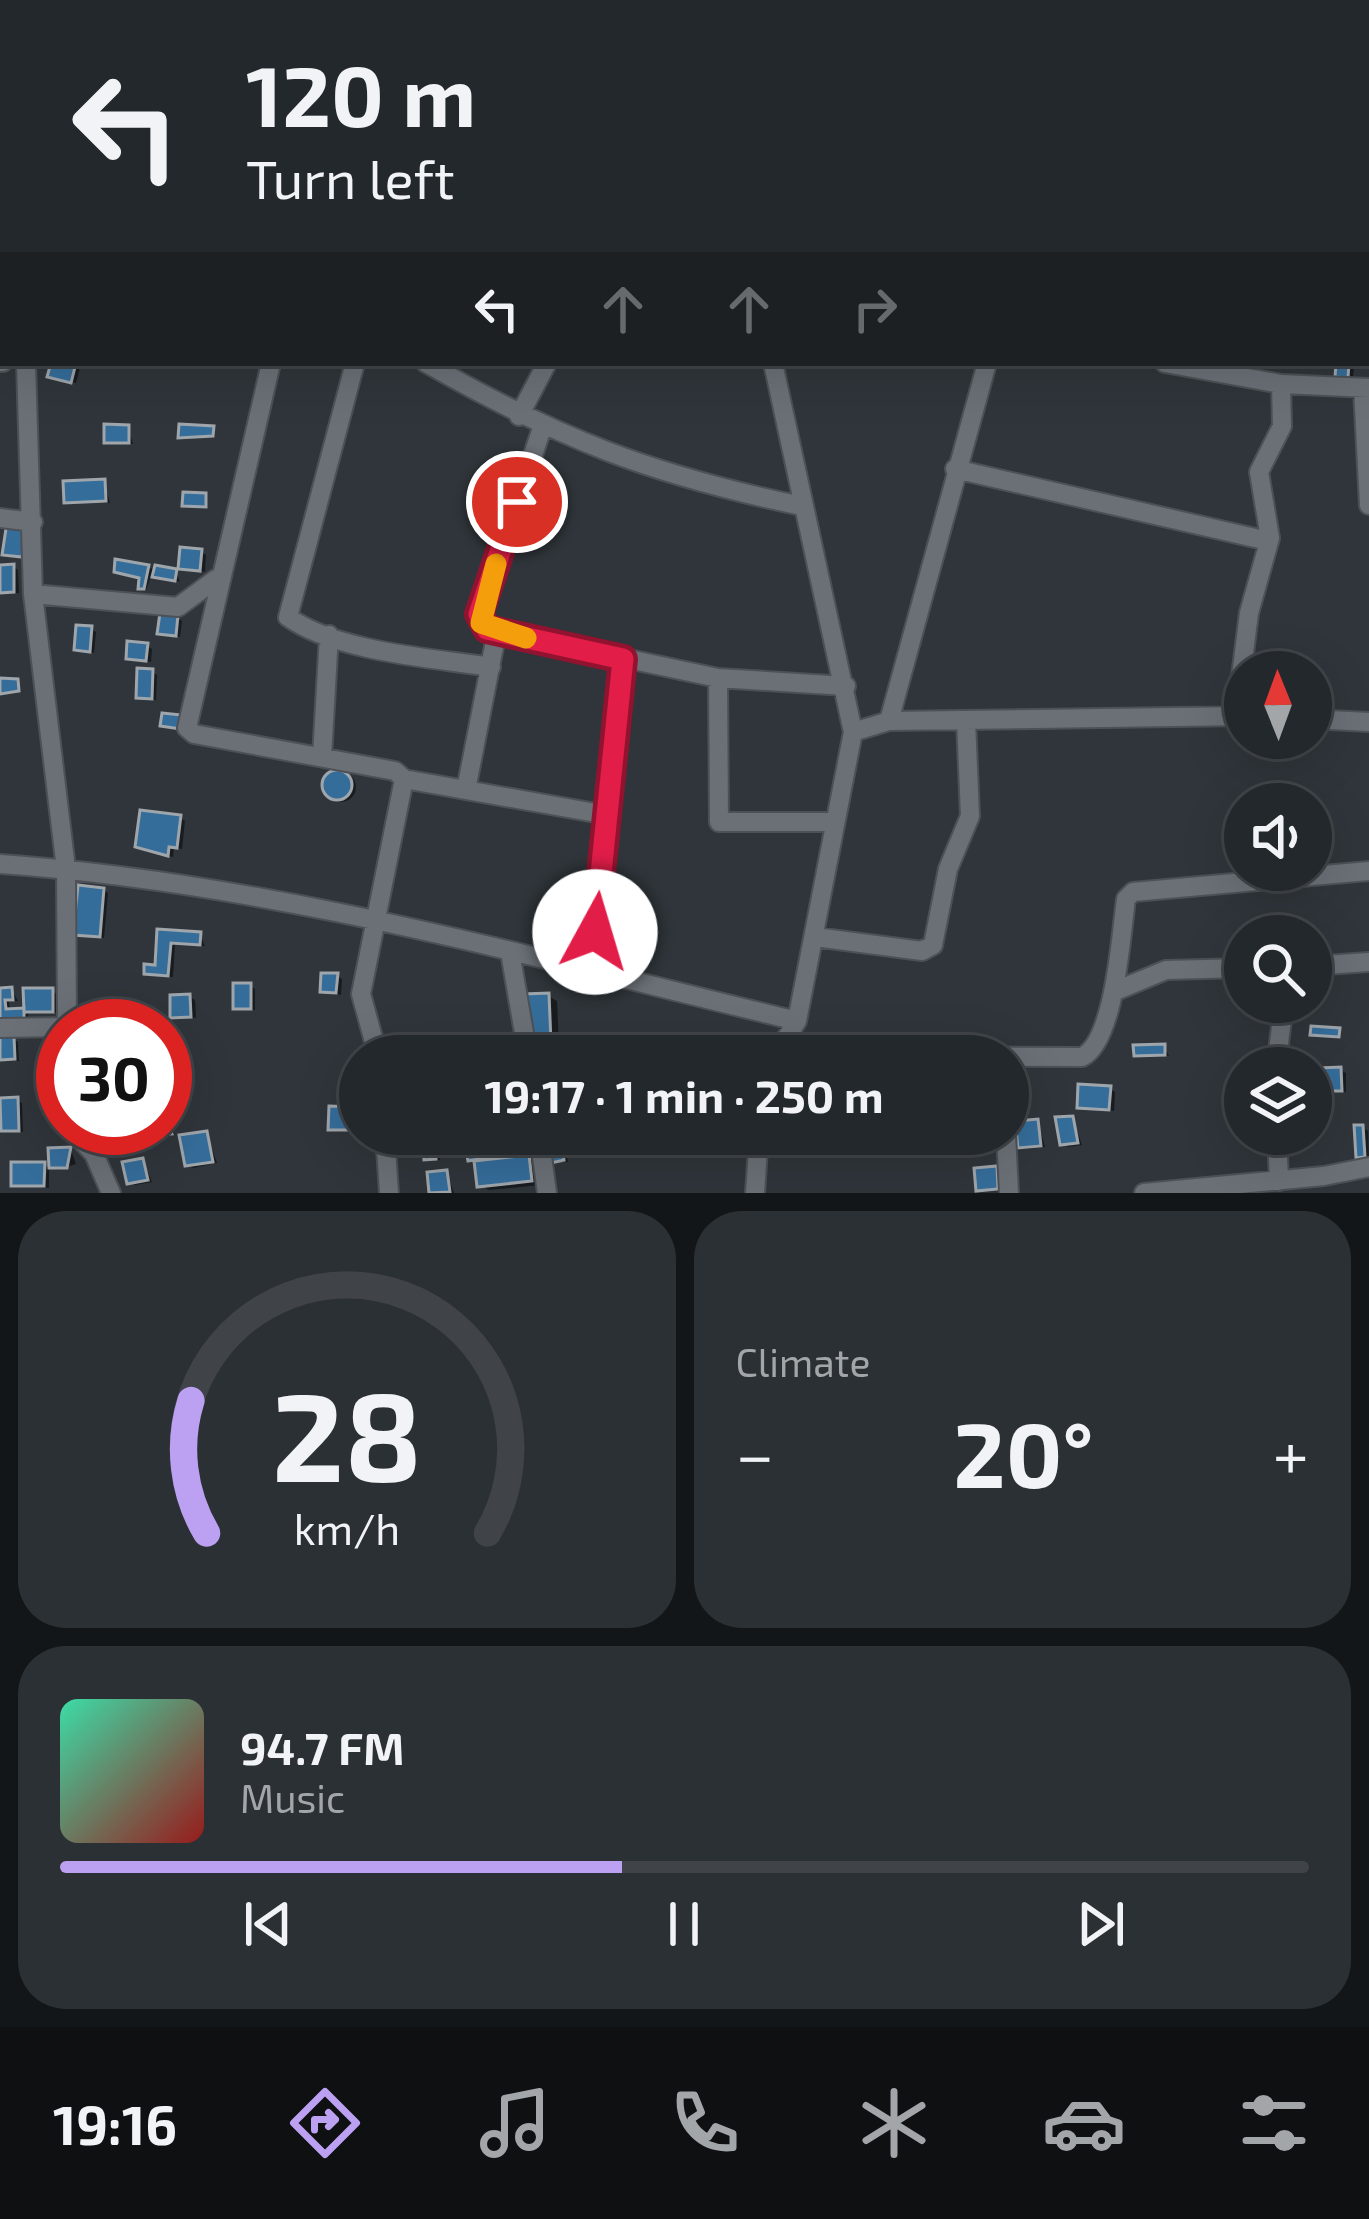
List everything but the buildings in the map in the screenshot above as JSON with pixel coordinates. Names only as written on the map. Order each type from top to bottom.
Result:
[{"type":"street","points":[[13,366],[33,522],[33,594],[66,869],[65,999]]},
{"type":"street","points":[[270,366],[217,578],[187,728],[194,734],[395,771],[404,779],[608,815]]},
{"type":"street","points":[[354,366],[286,612],[292,622],[329,635],[490,667]]},
{"type":"street","points":[[431,366],[542,428],[637,466],[802,506]]},
{"type":"street","points":[[519,416],[545,366]]},
{"type":"street","points":[[774,366],[853,732],[797,1022],[789,1035]]},
{"type":"street","points":[[889,722],[987,366]]},
{"type":"street","points":[[1182,366],[1281,384],[1366,388],[1369,506]]},
{"type":"street","points":[[1246,651],[1249,613],[1268,541],[1259,472],[1282,426],[1281,384]]},
{"type":"street","points":[[542,428],[479,614],[487,629],[718,678],[846,686]]},
{"type":"street","points":[[955,469],[1268,541]]},
{"type":"street","points":[[0,518],[33,522]]},
{"type":"street","points":[[33,594],[178,607],[217,578]]},
{"type":"street","points":[[466,790],[497,632]]},
{"type":"street","points":[[322,757],[329,635]]},
{"type":"street","points":[[591,971],[623,659]]},
{"type":"street","points":[[718,678],[719,822],[834,822]]},
{"type":"street","points":[[853,732],[889,722],[1224,716]]},
{"type":"street","points":[[815,937],[922,951],[933,945],[948,869],[969,824],[966,720]]},
{"type":"street","points":[[1332,720],[1369,722]]},
{"type":"street","points":[[372,1035],[361,994],[404,779]]},
{"type":"street","points":[[0,864],[66,869],[376,919],[797,1022]]},
{"type":"street","points":[[1029,1055],[1090,1054],[1114,992],[1126,899],[1133,892],[1369,871]]},
{"type":"street","points":[[510,952],[524,1035]]},
{"type":"street","points":[[1332,964],[1369,962]]},
{"type":"street","points":[[1114,992],[1166,970],[1224,969]]},
{"type":"street","points":[[0,1028],[36,1027]]},
{"type":"street","points":[[94,1155],[111,1193]]},
{"type":"street","points":[[386,1155],[389,1193]]},
{"type":"street","points":[[542,1155],[547,1193]]},
{"type":"street","points":[[755,1193],[758,1155]]},
{"type":"street","points":[[1007,1155],[1010,1193]]},
{"type":"street","points":[[1278,1155],[1279,1180]]},
{"type":"street","points":[[1144,1193],[1369,1167]]},
{"type":"slow traffic","points":[[496,564],[479,614],[481,623],[487,629],[526,638]]},
{"type":"route","points":[[517,502],[479,614],[481,623],[487,629],[623,659],[595,932]]}]
